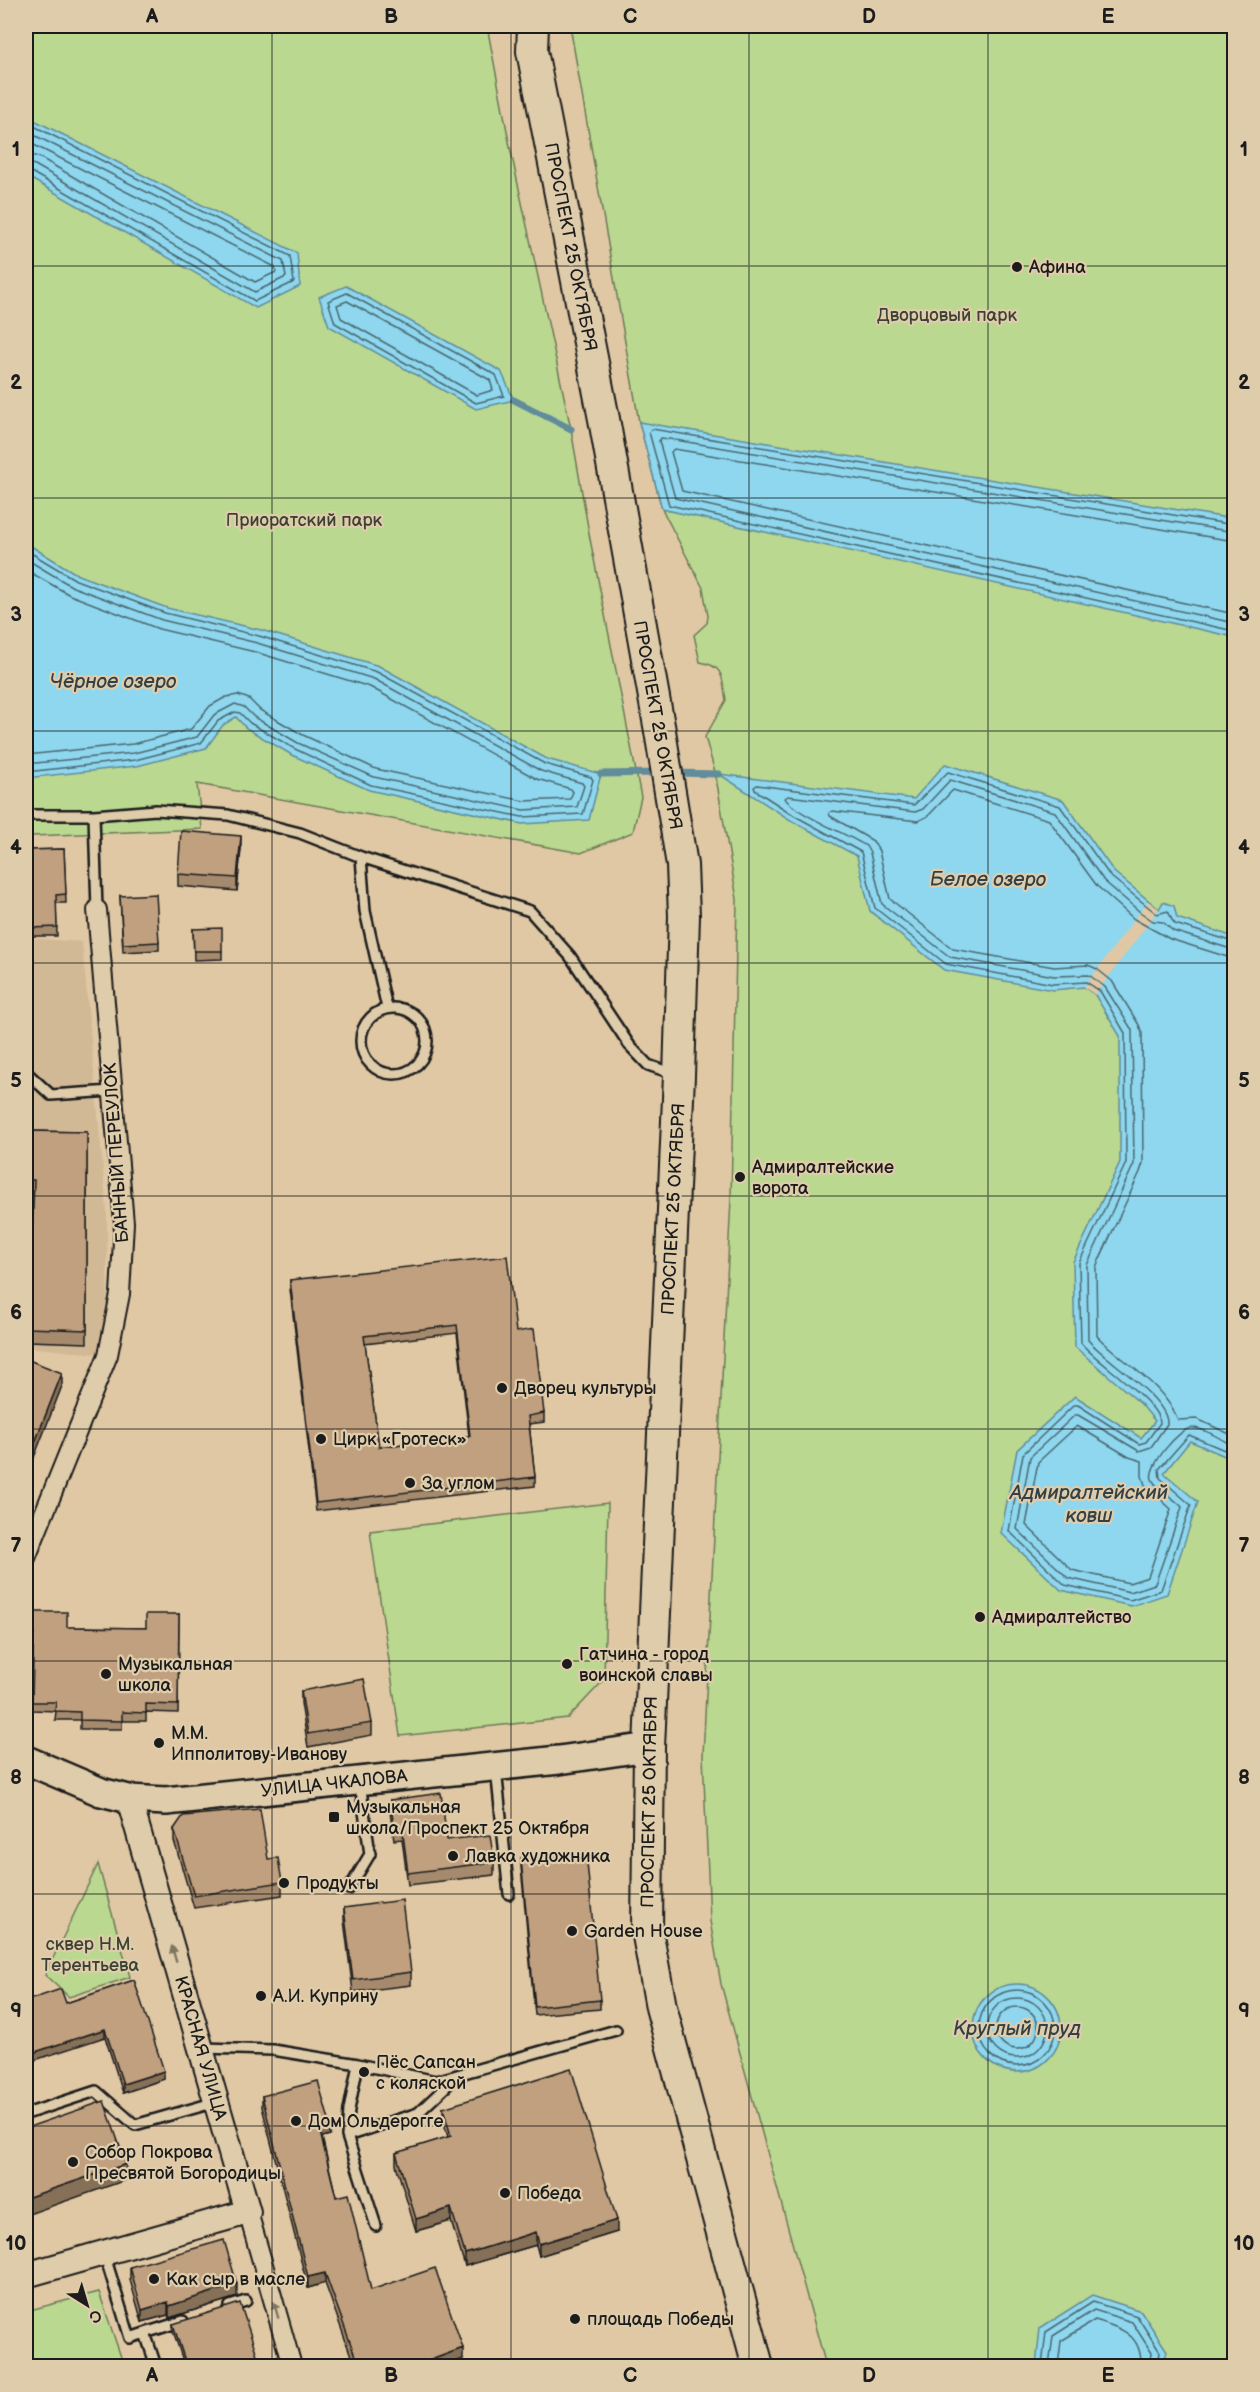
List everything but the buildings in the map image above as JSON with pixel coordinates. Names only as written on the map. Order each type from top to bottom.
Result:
[{"type":"main road","name":"ПРОСПЕКТ 25 ОКТЯБРЯ","points":[[528,34],[604,419],[682,865],[684,916],[679,1076],[648,1747],[646,1906],[651,1957],[664,2019],[758,2367]]},
{"type":"main road","name":"УЛИЦА ЧКАЛОВА","points":[[26,1760],[100,1792],[129,1799],[166,1801],[496,1767],[648,1747]]},
{"type":"street","name":"БАННЫЙ ПЕРЕУЛОК","points":[[26,1558],[108,1355],[120,1294],[124,1223],[97,910]]},
{"type":"street","name":"КРАСНАЯ УЛИЦА","points":[[129,1799],[292,2367]]},
{"type":"street","points":[[26,2275],[248,2212]]},
{"type":"lane","points":[[26,815],[94,815],[156,810],[228,815],[300,833],[361,857],[530,911],[570,956],[630,1046],[648,1065],[679,1076]]},
{"type":"lane","points":[[94,815],[97,910]]},
{"type":"lane","points":[[361,857],[365,911],[387,1008]]},
{"type":"lane","points":[[387,1008],[406,1010],[421,1022],[427,1040],[423,1058],[409,1071],[391,1075],[373,1068],[362,1053],[361,1034],[370,1017],[387,1008]]},
{"type":"lane","points":[[26,1072],[51,1095],[112,1091]]},
{"type":"lane","points":[[496,1767],[508,1894]]},
{"type":"lane","points":[[349,1889],[370,1854],[359,1780]]},
{"type":"lane","points":[[201,2048],[273,2050],[358,2064],[436,2081],[616,2030]]},
{"type":"lane","points":[[358,2064],[349,2110],[347,2136],[376,2226]]},
{"type":"lane","points":[[347,2136],[418,2113],[457,2076]]},
{"type":"lane","points":[[26,2114],[96,2091],[135,2125],[216,2102]]},
{"type":"lane","points":[[104,2253],[130,2338],[190,2319]]},
{"type":"lane","points":[[223,2308],[246,2301]]},
{"type":"lane","points":[[145,2333],[156,2367]]},
{"type":"shaded area","points":[[26,938],[82,942],[107,1213],[108,1355],[26,1347]]},
{"type":"green space","name":"Приоратский парк","points":[[26,26],[487,26],[511,152],[571,429],[590,539],[641,797],[633,832],[581,853],[197,784],[202,829],[26,838]]},
{"type":"green space","name":"Дворцовый парк","points":[[570,26],[1234,26],[1234,2366],[826,2366],[721,1984],[710,1921],[703,1755],[731,1199],[737,899],[715,772],[705,737],[726,700],[723,680],[718,670],[700,662],[694,635],[707,623],[703,588],[662,509],[639,422]]},
{"type":"green space","points":[[608,1503],[604,1680],[568,1718],[400,1736],[370,1531]]},
{"type":"green space","name":"сквер Н.М. Терентьева","points":[[98,1864],[130,1977],[69,1997],[45,1975]]},
{"type":"green space","points":[[99,2292],[124,2366],[26,2366],[26,2311]]},
{"type":"water","points":[[26,116],[297,253],[300,286],[256,308],[26,176]]},
{"type":"water","points":[[346,286],[501,371],[514,400],[476,409],[329,326],[319,297]]},
{"type":"water","points":[[639,422],[1234,519],[1234,637],[662,509]]},
{"type":"water","name":"Чёрное озеро","points":[[26,543],[78,575],[167,608],[261,630],[379,666],[547,759],[601,774],[589,820],[522,824],[369,790],[292,755],[246,728],[236,717],[223,725],[206,748],[137,766],[26,778]]},
{"type":"water","name":"Белое озеро","points":[[945,764],[1063,800],[1114,872],[1159,909],[1163,902],[1174,906],[1177,918],[1234,937],[1234,1460],[1190,1441],[1164,1473],[1198,1502],[1167,1594],[1131,1606],[1061,1590],[1001,1533],[1017,1450],[1075,1396],[1141,1438],[1155,1421],[1141,1404],[1075,1347],[1073,1262],[1120,1162],[1120,1036],[1095,995],[1084,987],[1053,990],[944,970],[870,911],[857,856],[792,821],[719,774],[914,799]]},
{"type":"water","name":"Круглый пруд","points":[[1017,1984],[1034,1987],[1048,1997],[1058,2011],[1061,2028],[1058,2045],[1048,2059],[1034,2069],[1017,2072],[1000,2069],[986,2059],[976,2045],[973,2028],[976,2011],[986,1997],[1000,1987]]},
{"type":"water","points":[[1092,2295],[1141,2311],[1167,2351],[1163,2366],[1036,2366],[1040,2328]]},
{"type":"pier","points":[[1148,901],[1159,909],[1095,995],[1084,987]]},
{"type":"waterway","points":[[514,400],[571,429]]},
{"type":"waterway","points":[[601,774],[660,773]]},
{"type":"waterway","points":[[674,773],[719,774]]},
{"type":"place","name":"Афина","points":[[1017,267]]},
{"type":"place","name":"Адмиралтейские ворота","points":[[740,1177]]},
{"type":"place","name":"Дворец культуры","points":[[502,1388]]},
{"type":"place","name":"Цирк «Гротеск»","points":[[321,1439]]},
{"type":"place","name":"За углом","points":[[410,1483]]},
{"type":"place","name":"Адмиралтейство","points":[[980,1617]]},
{"type":"place","name":"Гатчина - город воинской славы","points":[[567,1664]]},
{"type":"place","name":"Музыкальная школа","points":[[106,1674]]},
{"type":"place","name":"М.М. Ипполитову-Иванову","points":[[159,1743]]},
{"type":"place","name":"Музыкальная школа/Проспект 25 Октября","points":[[334,1817]]},
{"type":"place","name":"Лавка художника","points":[[453,1856]]},
{"type":"place","name":"Продукты","points":[[284,1883]]},
{"type":"place","name":"Garden House","points":[[572,1931]]},
{"type":"place","name":"А.И. Куприну","points":[[261,1996]]},
{"type":"place","name":"Пёс Сапсан с коляской","points":[[364,2072]]},
{"type":"place","name":"Дом Ольдерогге","points":[[296,2121]]},
{"type":"place","name":"Собор Покрова Пресвятой Богородицы","points":[[73,2162]]},
{"type":"place","name":"Победа","points":[[505,2193]]},
{"type":"place","name":"Как сыр в масле","points":[[154,2279]]},
{"type":"place","name":"площадь Победы","points":[[575,2319]]},
{"type":"water label","name":"Адмиралтейский ковш","points":[[1089,1504]]}]
